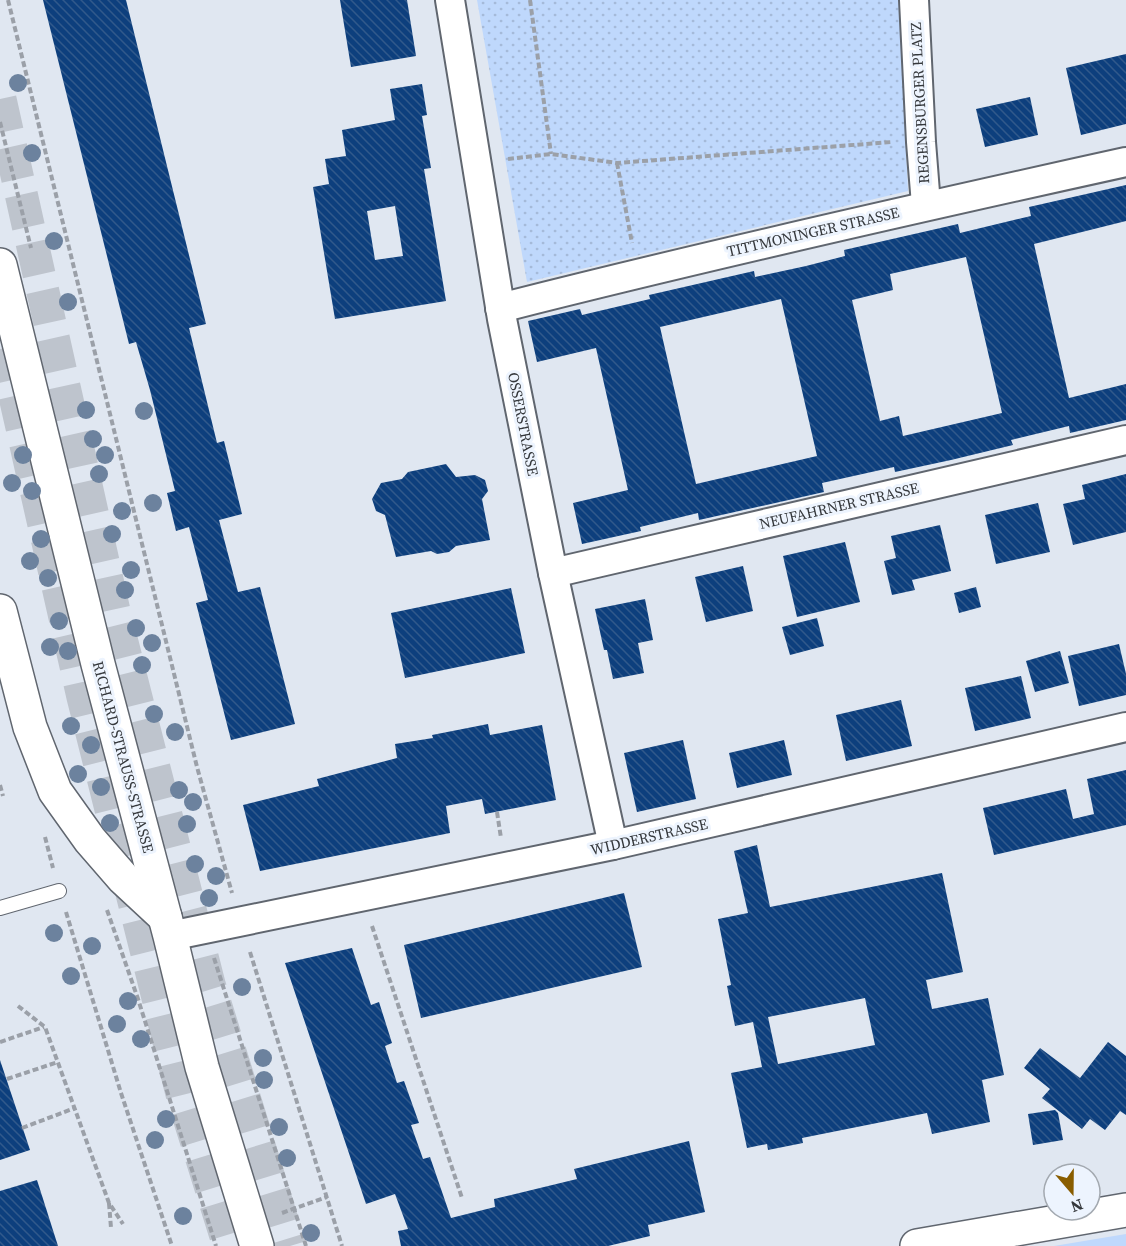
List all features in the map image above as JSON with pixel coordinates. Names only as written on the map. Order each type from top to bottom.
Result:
[{"type":"main road","name":"RICHARD-STRAUSS-STRASSE","points":[[0,265],[98,664],[168,927],[202,1067],[257,1246]]},
{"type":"main road","points":[[0,611],[30,727],[55,791],[90,840],[168,927]]},
{"type":"main road","points":[[917,1246],[1126,1210]]},
{"type":"street","name":"OSSERSTRASSE","points":[[450,0],[500,308],[553,573],[613,845]]},
{"type":"street","name":"REGENSBURGER PLATZ","points":[[914,0],[926,205]]},
{"type":"street","name":"TITTMONINGER STRASSE","points":[[500,308],[926,205],[1126,162]]},
{"type":"street","name":"NEUFAHRNER STRASSE","points":[[553,573],[1126,440]]},
{"type":"street","name":"WIDDERSTRASSE","points":[[168,927],[204,928],[613,845],[1126,727]]},
{"type":"lane","points":[[0,909],[59,891]]},
{"type":"path","points":[[8,0],[194,755],[240,921],[342,1246]]},
{"type":"path","points":[[530,0],[551,154]]},
{"type":"path","points":[[0,122],[33,257]]},
{"type":"path","points":[[501,159],[551,154],[616,163],[899,142]]},
{"type":"path","points":[[616,163],[638,273]]},
{"type":"path","points":[[0,784],[3,796]]},
{"type":"path","points":[[497,812],[502,843]]},
{"type":"path","points":[[44,833],[59,891],[121,1093],[172,1246]]},
{"type":"path","points":[[103,903],[122,948],[216,1246]]},
{"type":"path","points":[[369,916],[462,1198]]},
{"type":"path","points":[[204,928],[306,1246]]},
{"type":"path","points":[[18,1006],[45,1027],[109,1203],[123,1224]]},
{"type":"path","points":[[0,1042],[45,1027]]},
{"type":"path","points":[[7,1079],[58,1062]]},
{"type":"path","points":[[22,1128],[75,1108]]},
{"type":"path","points":[[274,1215],[327,1197]]},
{"type":"path","points":[[109,1203],[111,1228]]},
{"type":"shaded area","points":[[477,0],[899,0],[908,191],[527,282]]},
{"type":"shaded area","points":[[1126,1234],[1126,1246],[1054,1246]]},
{"type":"building","points":[[43,0],[126,0],[206,324],[189,328],[217,443],[224,441],[242,514],[219,520],[238,592],[260,587],[295,724],[231,740],[196,603],[208,600],[189,527],[176,531],[167,493],[175,491],[150,390],[136,342],[129,344]]},
{"type":"building","points":[[340,0],[407,0],[416,56],[351,67]]},
{"type":"building","points":[[1126,54],[1126,124],[1081,135],[1066,68]]},
{"type":"building","points":[[422,84],[427,115],[422,116],[431,168],[424,169],[446,301],[335,319],[313,187],[329,184],[325,159],[346,156],[342,130],[395,120],[390,89]],"holes":[[[395,206],[403,256],[375,260],[367,211]]]},
{"type":"building","points":[[1030,97],[1038,135],[985,147],[976,109]]},
{"type":"building","points":[[1126,185],[1126,221],[1034,244],[1069,398],[1126,384],[1126,420],[1070,433],[1069,426],[1011,440],[1013,445],[951,460],[895,472],[894,467],[822,483],[824,492],[699,520],[698,513],[640,527],[641,531],[582,544],[573,503],[628,490],[596,348],[537,362],[528,321],[580,309],[582,315],[650,299],[649,295],[754,271],[755,277],[806,266],[845,256],[844,250],[958,224],[960,233],[1031,216],[1029,207]],"holes":[[[966,257],[1002,413],[903,436],[899,416],[880,421],[852,300],[893,290],[890,274]],[[781,299],[817,456],[696,484],[660,327]]]},
{"type":"building","points":[[446,464],[456,477],[475,475],[485,480],[488,491],[482,499],[490,540],[456,546],[449,552],[437,554],[431,551],[396,557],[385,515],[376,511],[372,499],[381,483],[402,479],[408,472]]},
{"type":"building","points":[[1126,474],[1126,532],[1073,545],[1063,504],[1085,499],[1082,485]]},
{"type":"building","points":[[1038,503],[1050,552],[996,564],[985,515]]},
{"type":"building","points":[[940,525],[951,571],[912,580],[915,590],[892,595],[884,561],[896,558],[891,536]]},
{"type":"building","points":[[845,542],[860,602],[797,617],[783,556]]},
{"type":"building","points":[[743,566],[753,611],[706,622],[695,577]]},
{"type":"building","points":[[976,587],[981,607],[959,613],[954,593]]},
{"type":"building","points":[[511,588],[525,653],[405,678],[391,613]]},
{"type":"building","points":[[645,599],[653,640],[638,643],[644,673],[613,679],[595,609]]},
{"type":"building","points":[[817,618],[824,646],[790,655],[782,627]]},
{"type":"building","points":[[1119,644],[1126,674],[1126,695],[1079,706],[1068,656]]},
{"type":"building","points":[[1060,651],[1069,683],[1035,692],[1026,661]]},
{"type":"building","points":[[1021,676],[1031,718],[975,731],[965,688]]},
{"type":"building","points":[[901,700],[912,746],[846,761],[836,715]]},
{"type":"building","points":[[488,724],[490,735],[542,725],[556,800],[485,814],[482,799],[446,806],[450,833],[260,871],[243,805],[319,786],[317,779],[397,758],[395,744],[433,738],[432,735]]},
{"type":"building","points":[[683,740],[696,799],[637,812],[624,753]]},
{"type":"building","points":[[784,740],[792,775],[737,788],[729,753]]},
{"type":"building","points":[[1126,770],[1126,825],[994,855],[983,808],[1066,789],[1073,819],[1094,814],[1087,779]]},
{"type":"building","points":[[757,845],[770,907],[942,873],[963,972],[926,980],[932,1009],[988,998],[1004,1075],[982,1080],[990,1122],[932,1134],[927,1113],[802,1138],[803,1143],[768,1150],[767,1144],[747,1148],[731,1073],[762,1067],[753,1022],[735,1026],[727,986],[731,985],[718,919],[748,913],[734,851]],"holes":[[[865,998],[875,1045],[778,1064],[768,1017]]]},
{"type":"building","points":[[624,893],[642,967],[421,1018],[404,945]]},
{"type":"building","points":[[352,948],[371,1005],[379,1002],[392,1043],[385,1046],[397,1083],[404,1081],[419,1123],[411,1125],[423,1159],[430,1157],[451,1218],[495,1207],[494,1199],[577,1179],[574,1169],[689,1141],[705,1212],[648,1225],[650,1236],[608,1246],[401,1246],[398,1231],[408,1229],[395,1194],[366,1204],[285,963]]},
{"type":"building","points":[[1108,1042],[1126,1056],[1126,1115],[1120,1111],[1105,1130],[1090,1119],[1082,1129],[1042,1098],[1050,1089],[1024,1068],[1040,1048],[1080,1078]]},
{"type":"building","points":[[0,1060],[30,1150],[0,1160]]},
{"type":"building","points":[[1055,1110],[1058,1113],[1063,1140],[1033,1145],[1028,1114]]},
{"type":"building","points":[[37,1180],[58,1246],[0,1246],[0,1191]]},
{"type":"tunnel","points":[[0,99],[114,611],[209,984],[290,1246]]},
{"type":"tunnel","points":[[4,348],[83,697],[183,1098],[229,1246]]}]
